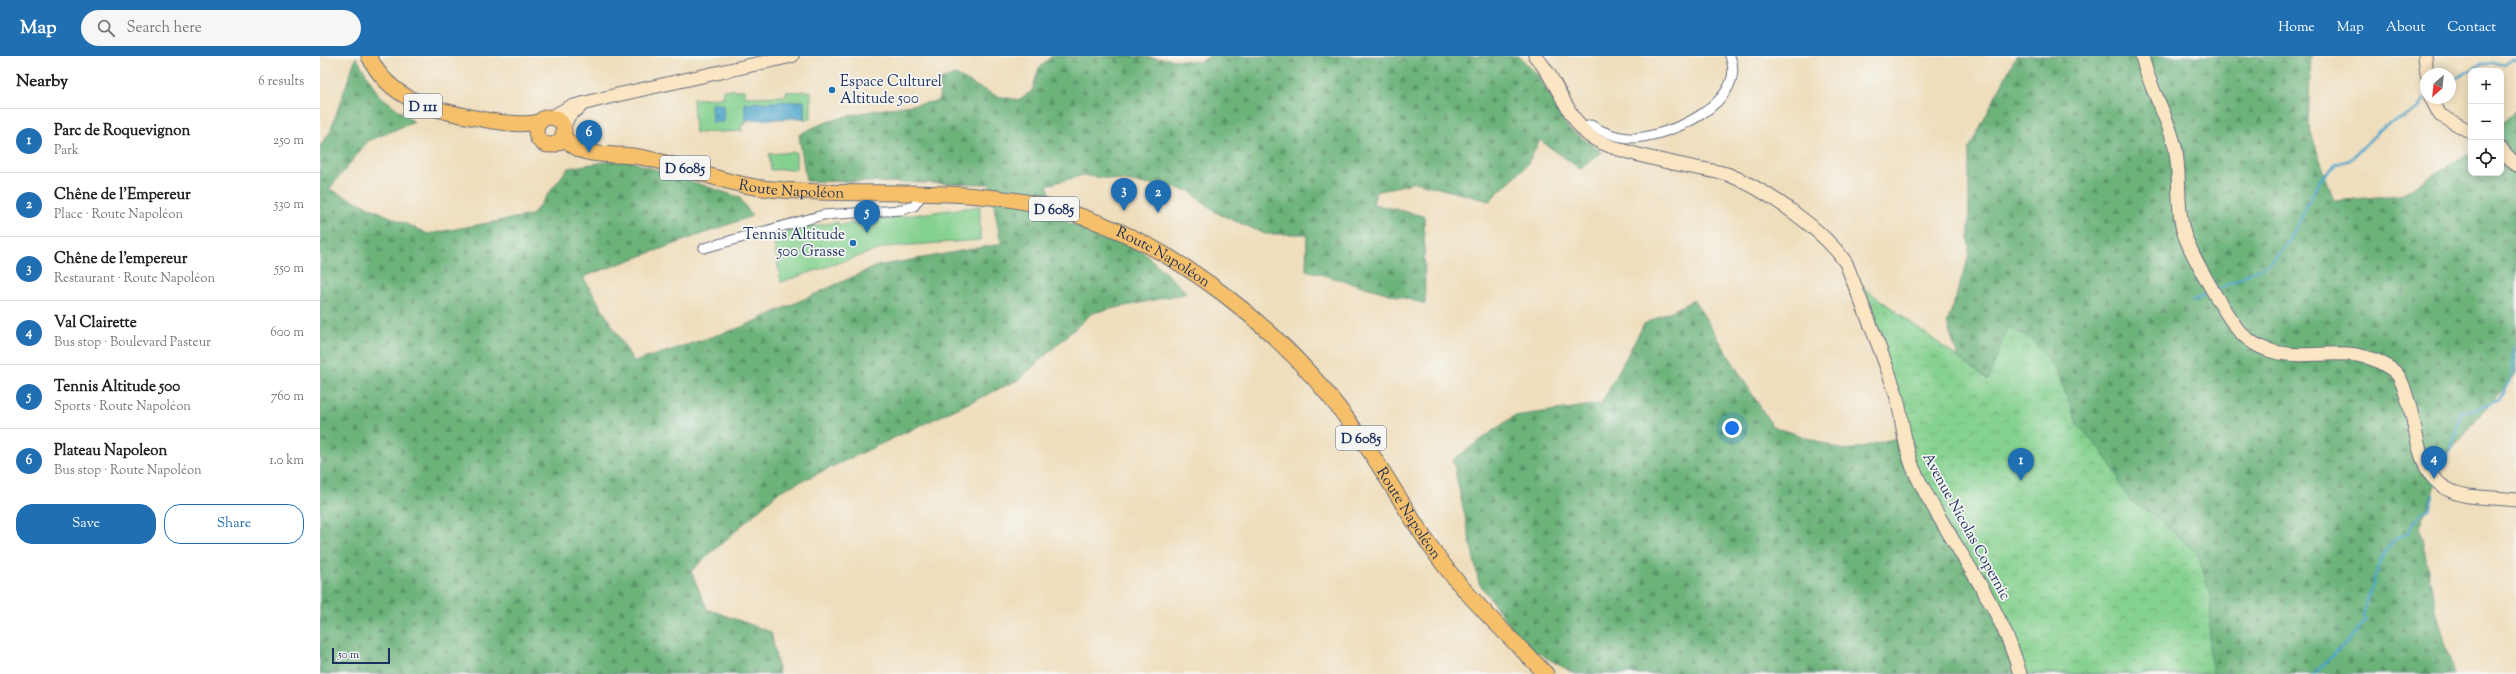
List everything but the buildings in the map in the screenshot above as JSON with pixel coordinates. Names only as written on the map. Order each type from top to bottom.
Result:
[{"type":"main road","name":"D 111","points":[[369,56],[382,77],[406,98],[443,112],[497,122],[526,124],[545,120]]},
{"type":"main road","points":[[583,105],[569,115],[560,136],[543,143],[537,137],[536,129],[545,120],[570,107],[792,56]]},
{"type":"main road","name":"Avenue Nicolas Copernic","points":[[1535,56],[1552,79],[1582,128],[1598,142],[1612,147],[1727,174],[1743,181],[1765,193],[1810,227],[1839,252],[1846,263],[1894,389],[1914,470],[1961,555],[1985,592],[2009,639],[2020,674]]},
{"type":"main road","points":[[2142,56],[2148,81],[2175,147],[2183,232],[2198,263],[2240,332],[2267,350],[2280,353],[2364,355],[2396,372],[2404,387],[2422,460],[2428,473],[2450,491],[2468,496],[2516,500]]},
{"type":"main road","points":[[2425,56],[2426,68]]},
{"type":"main road","points":[[2434,104],[2440,116],[2468,130]]},
{"type":"main road","points":[[545,120],[560,122],[560,136]]},
{"type":"main road","name":"D 111","points":[[497,122],[537,137]]},
{"type":"main road","name":"Route Napoléon","points":[[560,136],[573,155],[582,157],[609,154],[651,159],[724,181],[759,188],[966,194],[1013,199],[1090,219],[1138,239],[1166,254],[1222,294],[1289,353],[1356,430],[1451,574],[1546,674]]},
{"type":"main road","points":[[2504,152],[2516,165]]},
{"type":"street","points":[[1582,128],[1591,125],[1600,130],[1628,138],[1654,135],[1682,126],[1712,106],[1724,95],[1731,83],[1734,72],[1730,56]]},
{"type":"street","points":[[704,248],[823,215],[901,210],[914,206],[923,193]]},
{"type":"green space","points":[[1052,56],[1130,56],[1201,62],[1209,56],[1519,56],[1539,76],[1568,128],[1602,152],[1580,169],[1540,140],[1527,165],[1489,201],[1415,182],[1376,192],[1373,204],[1424,216],[1425,304],[1306,270],[1307,234],[1265,234],[1217,213],[1188,190],[1083,175],[1047,185],[1060,219],[1143,252],[1187,293],[1092,313],[1018,380],[780,491],[691,571],[707,609],[771,632],[779,674],[320,674],[320,146],[330,132],[356,57],[378,94],[414,122],[368,141],[329,189],[428,234],[532,215],[568,168],[623,159],[739,197],[752,216],[583,277],[634,362],[742,327],[877,266],[1001,244],[990,184],[806,181],[799,135],[814,127],[848,116],[939,101],[940,80],[955,75],[996,96],[1019,100],[1032,91],[1039,68]]},
{"type":"green space","points":[[2016,56],[2311,56],[2308,124],[2334,201],[2400,195],[2468,154],[2468,176],[2504,176],[2504,121],[2516,110],[2516,374],[2447,454],[2420,527],[2435,607],[2454,674],[1575,674],[1523,644],[1479,583],[1453,460],[1514,416],[1601,404],[1644,324],[1694,300],[1772,426],[1846,451],[1920,432],[1970,395],[1947,323],[1969,256],[1969,149]]},
{"type":"green space","points":[[723,90],[744,90],[744,97],[786,96],[786,92],[811,91],[811,119],[804,120],[804,102],[745,103],[746,124],[741,125],[742,131],[695,133],[693,99],[723,98]]},
{"type":"green space","points":[[796,152],[796,169],[771,170],[769,154]]},
{"type":"green space","name":"Tennis Altitude 500 Grasse","points":[[980,206],[980,240],[886,247],[781,282],[772,233],[838,222],[838,225]]},
{"type":"green space","points":[[1855,281],[1988,380],[2008,327],[2032,339],[2057,372],[2078,425],[2101,450],[2118,476],[2120,486],[2132,502],[2151,513],[2197,552],[2211,596],[2209,652],[2213,674],[2022,674],[1915,463]]},
{"type":"water","points":[[804,101],[804,118],[745,120],[745,103]]},
{"type":"water","points":[[711,104],[723,104],[724,122],[712,122]]},
{"type":"waterway","points":[[2456,79],[2481,64],[2504,64],[2512,59],[2516,60]]},
{"type":"waterway","points":[[2217,290],[2270,263],[2290,240],[2319,181],[2336,164],[2350,160],[2384,126],[2405,117],[2418,109],[2421,104]]},
{"type":"waterway","points":[[2192,301],[2210,293]]},
{"type":"waterway","points":[[2438,475],[2452,446],[2460,414],[2499,400],[2512,376],[2513,348],[2516,344]]},
{"type":"waterway","points":[[2314,674],[2358,631],[2365,621],[2363,615],[2380,560],[2394,540],[2407,533],[2421,513],[2429,509],[2433,495]]},
{"type":"place","name":"Espace Culturel Altitude 500","points":[[832,90]]},
{"type":"place","name":"Plateau Napoleon","points":[[589,153]]},
{"type":"place","name":"Chêne de l'empereur","points":[[1124,211]]},
{"type":"place","name":"Chêne de l'Empereur","points":[[1158,213]]},
{"type":"place","name":"Tennis Altitude 500","points":[[867,233]]},
{"type":"place","name":"Tennis Altitude 500 Grasse","points":[[853,243]]},
{"type":"place","name":"Val Clairette","points":[[2434,479]]},
{"type":"place","name":"Parc de Roquevignon","points":[[2021,481]]}]
